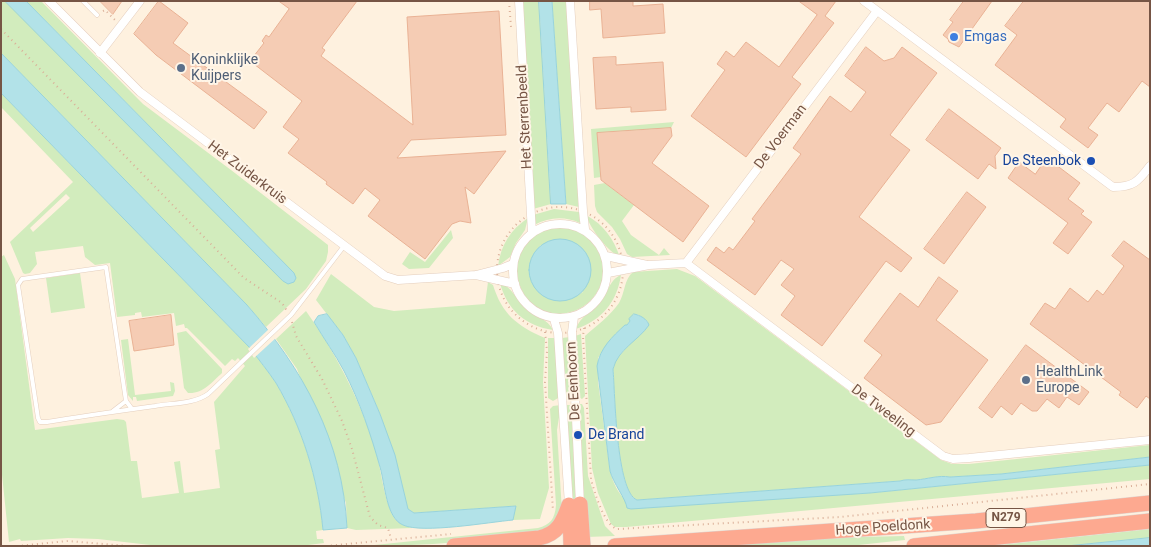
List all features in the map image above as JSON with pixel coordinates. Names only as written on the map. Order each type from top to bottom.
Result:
[{"type":"highway","name":"Hoge Poeldonk","points":[[616,546],[976,521],[1150,503]]},
{"type":"highway","points":[[452,540],[539,538],[558,530],[575,504]]},
{"type":"highway","points":[[571,546],[575,504]]},
{"type":"highway","points":[[575,504],[583,546]]},
{"type":"highway","name":"Hoge Poeldonk","points":[[914,546],[1150,521]]},
{"type":"street","name":"Het Zuiderkruis","points":[[49,1],[140,92],[385,276],[398,280],[476,275],[513,264]]},
{"type":"street","points":[[100,53],[140,1]]},
{"type":"street","name":"Het Sterrenbeeld","points":[[519,1],[532,232]]},
{"type":"street","points":[[570,1],[582,211],[585,230]]},
{"type":"street","points":[[864,1],[1113,187],[1128,187],[1142,177],[1150,166]]},
{"type":"street","name":"De Voerman","points":[[686,263],[877,11]]},
{"type":"street","points":[[562,223],[571,224],[585,230],[595,238],[606,256],[607,280],[600,295],[590,307],[574,317],[554,319],[525,303],[515,284],[513,275],[513,264],[520,246],[532,232],[542,227],[562,223]]},
{"type":"street","points":[[606,256],[649,265]]},
{"type":"street","points":[[608,273],[649,265],[686,263]]},
{"type":"street","name":"De Tweeling","points":[[686,263],[943,456],[953,459],[969,458],[1150,440]]},
{"type":"street","name":"Het Zuiderkruis","points":[[476,275],[515,284]]},
{"type":"street","name":"De Eenhoorn","points":[[574,317],[572,332],[575,504]]},
{"type":"street","name":"De Eenhoorn","points":[[554,319],[558,333],[575,504]]},
{"type":"lane","points":[[83,1],[96,14]]},
{"type":"lane","points":[[132,409],[126,401],[106,267],[22,279],[18,285],[40,422],[132,409],[201,399],[291,315],[344,246]]},
{"type":"lane","points":[[111,412],[126,401]]},
{"type":"path","points":[[96,14],[105,10],[121,26]]},
{"type":"path","points":[[1,29],[244,278],[282,303],[291,315],[296,336],[322,379],[342,421],[352,449],[370,517],[378,525],[388,528],[391,539]]},
{"type":"path","points":[[557,207],[582,211],[590,214],[608,229],[615,238],[623,270],[620,291],[602,317],[584,328],[572,332],[545,332],[523,321],[513,313],[506,303],[497,280],[496,270],[499,252],[506,236],[513,227],[531,214],[557,207]]},
{"type":"path","points":[[584,328],[586,401],[592,484],[607,523],[613,528],[840,516],[1150,484]]},
{"type":"path","points":[[545,332],[547,350],[545,382],[552,514]]},
{"type":"path","points":[[326,546],[391,539],[452,540]]},
{"type":"path","points":[[17,546],[68,541],[128,546]]},
{"type":"green space","points":[[1,1],[5,1],[294,273],[26,1],[41,1],[143,104],[328,245],[326,261],[306,289],[266,327],[247,305],[1,53]]},
{"type":"green space","points":[[523,1],[539,1],[551,204],[533,209]]},
{"type":"green space","points":[[552,1],[567,1],[579,207],[566,204]]},
{"type":"green space","points":[[1,93],[250,348],[267,370],[294,417],[301,435],[313,472],[321,511],[323,530],[316,531],[317,539],[323,539],[324,543],[300,546],[159,546],[98,539],[68,538],[21,541],[20,539],[9,542],[1,465],[1,257],[4,255],[15,279],[35,430],[117,419],[124,420],[126,422],[131,461],[137,461],[142,498],[179,493],[174,462],[180,461],[184,493],[220,488],[215,450],[220,449],[214,402],[245,366],[238,358],[235,361],[232,359],[225,366],[185,328],[184,324],[176,326],[174,313],[142,317],[141,312],[135,313],[135,315],[117,317],[110,263],[95,265],[85,257],[83,246],[35,252],[37,264],[30,273],[23,273],[10,242],[73,182],[1,107]],"holes":[[[66,194],[70,198],[33,232],[30,228]]]},
{"type":"green space","points":[[674,122],[671,128],[598,133],[601,177],[594,178],[591,129]]},
{"type":"green space","points":[[605,183],[634,205],[622,221],[631,235],[659,255],[664,248],[670,255],[632,257],[627,254],[612,227],[597,212],[595,206],[594,185]]},
{"type":"green space","points":[[554,209],[579,212],[580,223],[557,218],[534,225],[533,215]]},
{"type":"green space","points":[[586,215],[598,223],[607,233],[620,257],[600,239]]},
{"type":"green space","points":[[528,218],[525,230],[516,243],[510,257],[498,266],[501,251],[507,239]]},
{"type":"green space","points":[[558,226],[569,228],[587,237],[600,253],[603,263],[601,284],[596,293],[583,306],[574,311],[554,314],[537,308],[525,296],[518,280],[517,263],[523,246],[536,233]],"holes":[[[541,245],[583,292],[569,299],[533,255]]]},
{"type":"green space","points":[[451,230],[453,238],[429,268],[409,269],[402,264],[410,252],[425,262]]},
{"type":"green space","points":[[677,269],[695,276],[941,460],[952,464],[969,464],[1150,445],[1150,457],[1001,474],[941,476],[916,480],[637,500],[630,493],[621,461],[613,369],[615,361],[648,322],[639,315],[634,314],[627,325],[612,338],[598,358],[598,382],[610,471],[616,488],[627,502],[870,493],[1150,465],[1150,479],[615,527],[611,524],[598,493],[592,468],[585,336],[607,317],[619,303],[628,278],[633,272]]},
{"type":"green space","points":[[80,273],[85,308],[51,313],[46,278]]},
{"type":"green space","points":[[331,274],[374,307],[394,311],[485,304],[488,282],[493,285],[501,304],[512,318],[526,329],[545,338],[543,382],[549,488],[540,519],[513,520],[515,506],[414,513],[408,509],[380,414],[356,358],[343,335],[316,300]]},
{"type":"green space","points":[[621,275],[616,294],[607,309],[593,321],[576,329],[583,317],[600,303],[611,283]]},
{"type":"green space","points":[[500,283],[511,290],[525,308],[544,320],[553,330],[534,325],[519,315],[507,301]]},
{"type":"green space","points":[[306,311],[336,358],[361,409],[374,444],[386,497],[392,514],[401,524],[413,528],[356,530],[347,528],[346,503],[297,369],[276,339]]},
{"type":"green space","points":[[186,331],[222,369],[222,373],[211,384],[193,393],[188,393],[184,388],[177,333]]},
{"type":"green space","points":[[581,334],[585,396],[582,399],[578,397],[575,336]]},
{"type":"green space","points":[[570,337],[573,399],[566,400],[562,338]]},
{"type":"green space","points":[[548,338],[556,338],[560,397],[553,401],[548,398]]},
{"type":"green space","points":[[128,339],[135,395],[171,391],[170,382],[174,383],[175,391],[173,396],[137,401],[136,397],[133,397],[133,401],[128,395],[121,340]]},
{"type":"green space","points":[[578,404],[582,404],[584,408],[588,476],[605,526],[615,536],[586,537]]},
{"type":"green space","points":[[561,405],[557,430],[562,512],[546,531],[456,542],[365,546],[538,528],[549,523],[553,518],[556,505],[550,409],[553,406]]},
{"type":"green space","points":[[566,405],[573,405],[580,538],[574,539]]},
{"type":"green space","points":[[1150,529],[1150,538],[1067,546],[991,546]]},
{"type":"green space","points":[[904,536],[905,540],[849,546],[686,546],[861,537]]},
{"type":"water","points":[[5,1],[26,1],[294,273],[296,278],[294,282],[288,284],[283,281]]},
{"type":"water","points":[[539,1],[552,1],[566,204],[551,204]]},
{"type":"water","points":[[1,53],[247,305],[286,355],[316,408],[328,436],[338,465],[344,496],[347,528],[323,530],[313,472],[301,435],[294,417],[270,374],[250,348],[1,93]]},
{"type":"water","points":[[560,239],[577,244],[582,248],[586,253],[591,270],[586,287],[582,292],[577,296],[560,301],[543,296],[538,292],[534,287],[529,270],[534,253],[538,248],[543,244]]},
{"type":"water","points":[[327,314],[343,335],[356,358],[380,414],[395,455],[408,509],[414,513],[516,506],[513,520],[440,528],[412,527],[397,521],[387,500],[377,455],[350,383],[314,322],[318,316]]},
{"type":"water","points":[[634,314],[639,315],[649,325],[619,356],[613,369],[621,461],[630,493],[637,500],[916,480],[941,476],[1001,474],[1150,457],[1150,465],[870,493],[627,508],[610,471],[597,366],[607,343],[627,325],[630,321],[629,319]]},
{"type":"water","points":[[1150,538],[1150,546],[1067,546]]},
{"type":"pier","points":[[270,328],[277,337],[254,358],[248,349]]},
{"type":"building","points":[[100,1],[122,1],[113,14]]},
{"type":"building","points":[[159,1],[188,23],[173,43],[267,112],[254,129],[156,55],[134,34]]},
{"type":"building","points":[[279,1],[357,1],[322,48],[325,50],[321,56],[413,125],[407,17],[499,11],[506,135],[411,140],[397,158],[506,151],[474,194],[465,187],[471,223],[460,221],[452,224],[425,259],[368,216],[380,200],[365,188],[353,204],[288,153],[299,139],[283,127],[302,101],[250,61],[264,43],[262,41],[266,35],[269,37],[289,9]]},
{"type":"building","points":[[590,1],[633,1],[633,6],[663,4],[665,33],[603,38],[601,9],[590,10]]},
{"type":"building","points":[[799,1],[836,1],[825,16],[834,23],[792,77],[801,84],[746,157],[691,116],[725,70],[717,64],[726,51],[734,57],[746,42],[779,67],[817,15]]},
{"type":"building","points":[[964,1],[992,1],[959,47],[949,42],[943,35],[953,22],[950,20]]},
{"type":"building","points":[[1024,1],[1150,1],[1150,87],[1142,81],[1119,112],[1107,103],[1088,128],[1098,135],[1088,148],[1060,127],[1066,119],[995,65],[1017,35],[1005,26]]},
{"type":"building","points":[[866,47],[884,61],[894,58],[902,47],[937,73],[890,135],[910,150],[859,217],[912,258],[901,272],[886,261],[822,346],[781,315],[795,296],[781,285],[794,269],[781,260],[755,295],[707,260],[716,247],[724,253],[729,247],[733,250],[755,221],[752,219],[801,154],[793,148],[830,96],[851,112],[866,92],[845,76]]},
{"type":"building","points":[[616,57],[616,65],[663,62],[666,110],[631,112],[631,107],[596,109],[593,58]]},
{"type":"building","points":[[949,109],[1001,148],[995,156],[996,169],[989,164],[978,179],[926,140]]},
{"type":"building","points":[[671,128],[672,136],[652,163],[709,206],[683,242],[601,180],[597,133]]},
{"type":"building","points":[[1047,158],[1080,183],[1068,199],[1084,211],[1081,214],[1092,222],[1068,254],[1053,243],[1068,223],[1008,178],[1019,162],[1035,174]]},
{"type":"building","points":[[967,192],[986,207],[944,264],[924,249]]},
{"type":"building","points":[[1124,241],[1150,260],[1150,399],[1146,396],[1137,408],[1119,395],[1121,392],[1030,324],[1045,303],[1055,309],[1070,288],[1088,302],[1097,290],[1103,295],[1124,266],[1112,256]]},
{"type":"building","points":[[939,277],[958,291],[936,320],[988,360],[941,422],[926,425],[864,378],[882,355],[864,341],[900,293],[918,307]]},
{"type":"building","points":[[171,315],[174,345],[134,351],[129,321]]},
{"type":"building","points":[[1026,345],[1089,392],[1079,405],[1067,397],[1059,408],[1047,399],[1037,411],[1032,411],[1021,403],[1012,415],[1001,406],[992,418],[979,408]]},
{"type":"place","name":"Emgas","points":[[954,37]]},
{"type":"place","name":"Koninklijke Kuijpers","points":[[181,68]]},
{"type":"place","name":"De Steenbok","points":[[1091,161]]},
{"type":"place","name":"HealthLink Europe","points":[[1026,380]]},
{"type":"place","name":"De Brand","points":[[578,435]]}]
